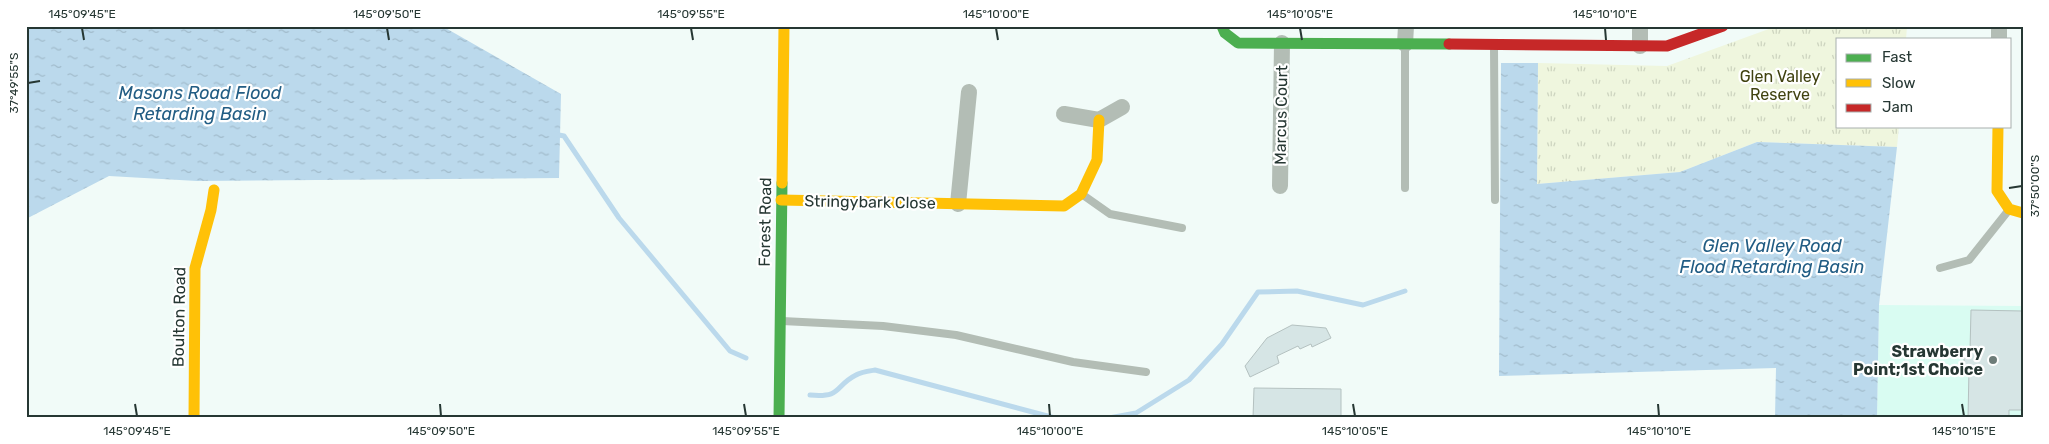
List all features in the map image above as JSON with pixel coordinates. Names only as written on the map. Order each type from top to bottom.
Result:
[{"type":"street","name":"Forest Road","points":[[779,418],[784,26]]},
{"type":"street","points":[[1405,44],[1406,26]]},
{"type":"street","points":[[1640,26],[1640,46]]},
{"type":"street","points":[[1224,30],[1238,43],[1667,46],[1723,26]]},
{"type":"street","name":"Marcus Court","points":[[1280,186],[1282,43]]},
{"type":"street","name":"Stringybark Close","points":[[958,204],[969,92]]},
{"type":"street","points":[[1064,114],[1099,120],[1122,108]]},
{"type":"street","points":[[1081,194],[1097,160],[1099,120]]},
{"type":"street","points":[[1998,128],[1997,192],[2009,209],[2023,213]]},
{"type":"street","name":"Boulton Road","points":[[194,418],[195,268],[199,250],[211,220],[214,190]]},
{"type":"street","name":"Stringybark Close","points":[[781,200],[1064,206],[1081,194]]},
{"type":"lane","points":[[1405,44],[1405,188]]},
{"type":"lane","points":[[1494,45],[1495,200]]},
{"type":"lane","points":[[1081,194],[1110,214],[1182,228]]},
{"type":"lane","points":[[1940,268],[1969,260],[2009,209]]},
{"type":"lane","points":[[780,321],[874,326],[956,335],[1073,362],[1146,372]]},
{"type":"shaded area","points":[[1879,305],[2023,306],[2023,418],[1877,418]]},
{"type":"green space","name":"Glen Valley Reserve","points":[[1777,26],[1907,27],[1906,38],[1836,38],[1836,128],[1899,128],[1897,147],[1757,142],[1680,172],[1537,184],[1538,63],[1667,66]]},
{"type":"water","name":"Masons Road Flood Retarding Basin","points":[[26,26],[442,26],[561,94],[559,178],[197,181],[109,176],[26,219]]},
{"type":"water","name":"Glen Valley Road Flood Retarding Basin","points":[[1501,63],[1538,63],[1537,184],[1680,172],[1757,142],[1897,147],[1879,305],[1877,418],[1775,418],[1776,368],[1499,376]]},
{"type":"building","name":"Strawberry Point;1st Choice","points":[[1971,310],[2023,311],[2023,410],[2009,410],[2009,418],[1968,418],[1969,369],[1964,369],[1964,351],[1970,351]]},
{"type":"building","points":[[1292,325],[1326,328],[1331,338],[1312,347],[1311,344],[1300,349],[1298,346],[1277,356],[1279,363],[1250,377],[1245,366],[1267,338]]},
{"type":"building","points":[[1254,388],[1341,389],[1341,418],[1253,418]]},
{"type":"waterway","points":[[554,134],[564,136],[619,218],[730,351],[746,358]]},
{"type":"waterway","points":[[1109,418],[1136,413],[1189,380],[1222,344],[1258,292],[1297,291],[1363,305],[1405,291]]},
{"type":"waterway","points":[[810,395],[828,395],[856,375],[875,370],[1055,418]]},
{"type":"traffic: fast","points":[[1222,26],[1225,33],[1238,43],[1449,44]]},
{"type":"traffic: fast","points":[[779,418],[782,183]]},
{"type":"traffic: slow","points":[[782,183],[784,26]]},
{"type":"traffic: slow","points":[[781,200],[1064,206],[1081,194],[1097,160],[1099,120]]},
{"type":"traffic: slow","points":[[1998,128],[1997,191],[2009,209],[2023,213]]},
{"type":"traffic: slow","points":[[194,418],[195,268],[211,210],[214,190]]},
{"type":"traffic: jam","points":[[1449,44],[1667,46],[1723,26]]},
{"type":"place","name":"Strawberry Point;1st Choice","points":[[1993,360]]}]
